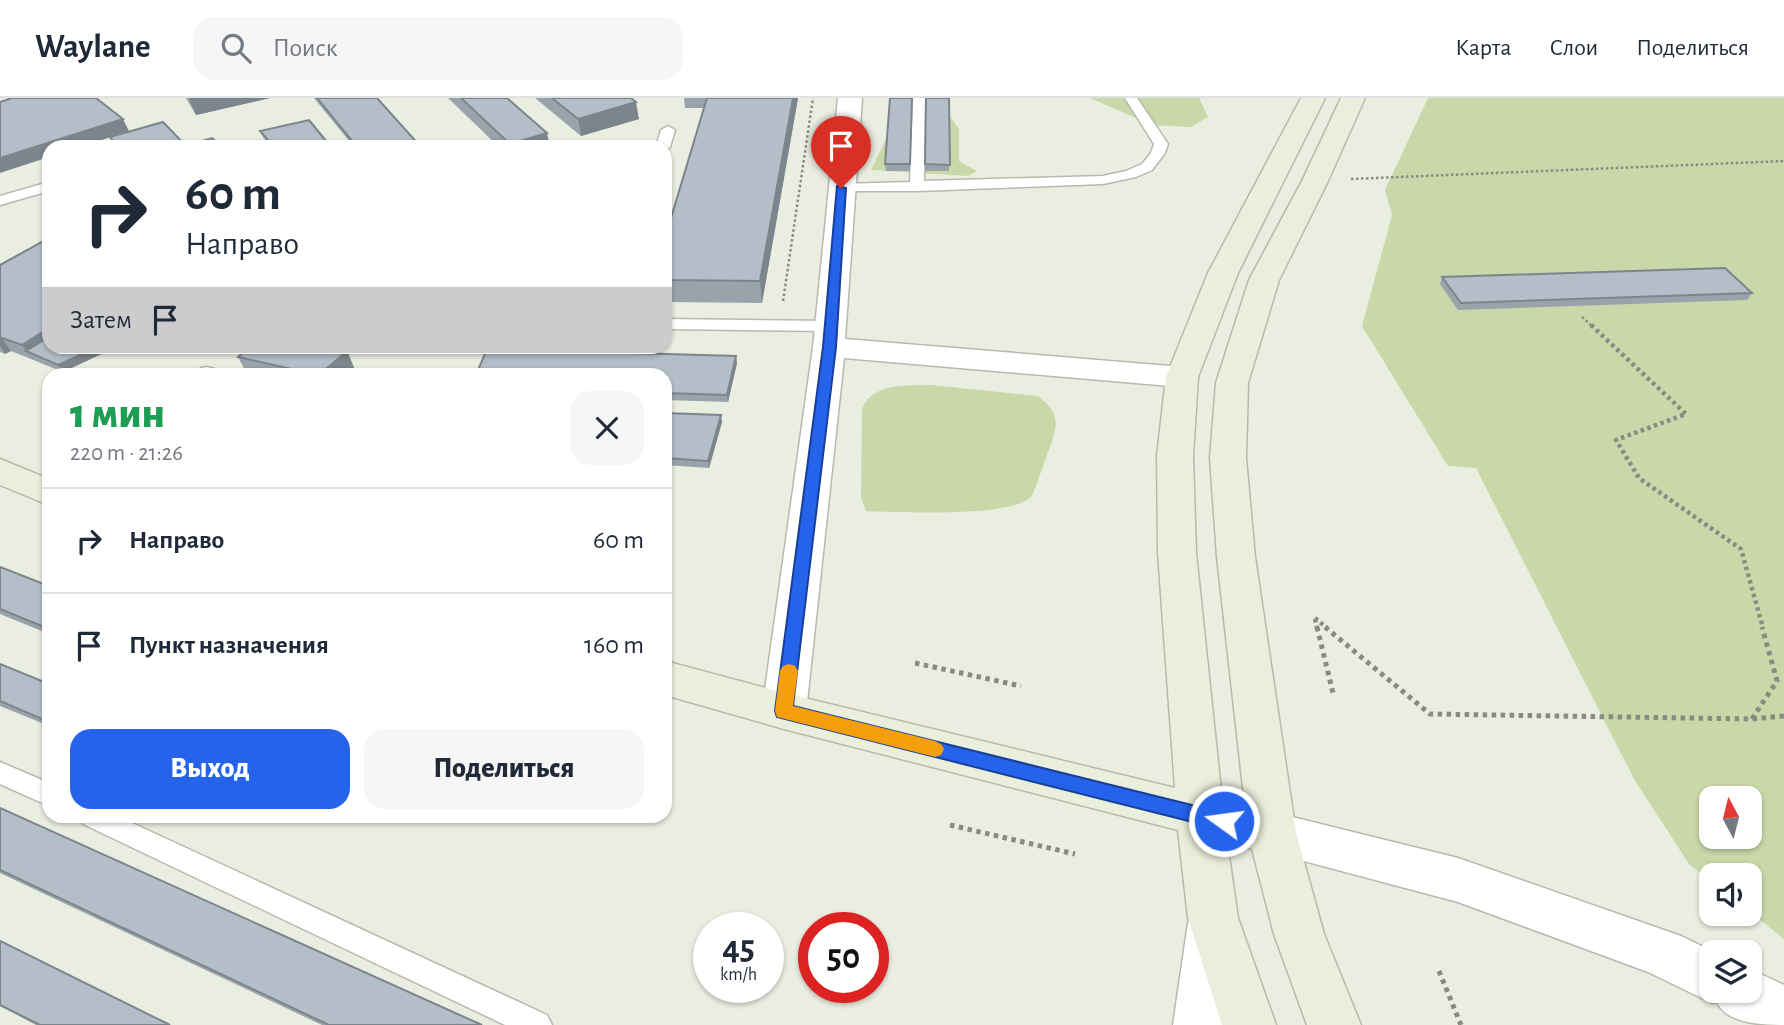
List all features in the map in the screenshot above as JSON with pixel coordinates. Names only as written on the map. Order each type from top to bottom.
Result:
[{"type":"main road","points":[[1249,1025],[1213,918],[1200,816],[1177,553],[1175,456],[1182,377],[1223,273],[1313,98]]},
{"type":"main road","points":[[1334,1025],[1299,934],[1272,833],[1236,557],[1228,458],[1232,383],[1264,280],[1315,181],[1353,98]]},
{"type":"main road","points":[[0,471],[42,490]]},
{"type":"main road","points":[[672,680],[784,711],[1272,833]]},
{"type":"street","points":[[784,711],[830,336],[850,98]]},
{"type":"street","points":[[830,336],[1182,377]]},
{"type":"street","points":[[1272,833],[1458,880],[1662,953],[1699,972]]},
{"type":"street","points":[[1200,1025],[1213,918]]},
{"type":"street","points":[[1762,1002],[1784,1013]]},
{"type":"lane","points":[[917,187],[919,98]]},
{"type":"lane","points":[[841,188],[1103,180],[1137,172],[1159,156],[1161,144],[1131,98]]},
{"type":"lane","points":[[665,140],[668,130]]},
{"type":"lane","points":[[0,201],[42,188]]},
{"type":"lane","points":[[672,324],[779,325],[830,336]]},
{"type":"lane","points":[[0,772],[42,792]]},
{"type":"lane","points":[[107,823],[537,1025]]},
{"type":"path","points":[[779,325],[813,98]]},
{"type":"path","points":[[1350,179],[1784,161]]},
{"type":"path","points":[[1583,317],[1686,414],[1616,440],[1639,478],[1741,549],[1777,681],[1752,719]]},
{"type":"path","points":[[1333,693],[1315,618],[1430,713],[1752,719],[1784,716]]},
{"type":"path","points":[[915,663],[1021,686]]},
{"type":"path","points":[[950,825],[1074,855]]},
{"type":"path","points":[[1439,971],[1461,1025]]},
{"type":"green space","points":[[908,98],[945,98],[943,107],[959,129],[959,161],[977,171],[968,176],[871,170],[885,141],[903,122]]},
{"type":"green space","points":[[1090,98],[1199,98],[1208,117],[1191,127],[1152,125]]},
{"type":"green space","points":[[1428,98],[1784,98],[1784,939],[1762,922],[1762,863],[1699,863],[1699,872],[1689,864],[1634,779],[1476,468],[1448,466],[1362,326],[1392,215],[1385,190]]},
{"type":"green space","points":[[931,385],[1038,396],[1050,407],[1055,418],[1055,431],[1031,497],[1019,504],[978,511],[866,511],[861,498],[862,409],[867,400],[882,390]]},
{"type":"building","points":[[12,98],[96,98],[123,119],[57,140],[42,140],[42,145],[0,158],[0,102]]},
{"type":"building","points":[[317,98],[377,98],[415,140],[351,140]]},
{"type":"building","points":[[461,98],[507,98],[547,133],[523,140],[506,140]]},
{"type":"building","points":[[552,98],[631,98],[636,102],[578,119]]},
{"type":"building","points":[[707,98],[793,98],[760,281],[672,280],[672,215]]},
{"type":"building","points":[[890,98],[912,98],[910,164],[885,164]]},
{"type":"building","points":[[926,98],[949,98],[950,165],[925,164]]},
{"type":"building","points":[[309,120],[325,140],[268,140],[260,131]]},
{"type":"building","points":[[163,122],[180,140],[112,140],[110,137]]},
{"type":"building","points":[[42,242],[42,332],[22,345],[0,339],[0,265]]},
{"type":"building","points":[[1725,268],[1752,293],[1461,303],[1442,277]]},
{"type":"building","points":[[42,341],[42,354],[82,354],[58,365],[26,351]]},
{"type":"building","points":[[241,354],[343,354],[327,368],[287,368],[238,357]]},
{"type":"building","points":[[485,354],[736,356],[727,395],[672,393],[672,368],[479,368]]},
{"type":"building","points":[[672,413],[721,415],[708,461],[672,458]]},
{"type":"building","points":[[0,567],[42,583],[42,626],[0,609]]},
{"type":"building","points":[[0,664],[42,681],[42,719],[0,701]]},
{"type":"building","points":[[0,808],[482,1025],[329,1025],[0,870]]},
{"type":"building","points":[[0,941],[170,1025],[40,1025],[0,1005]]},
{"type":"slow traffic","points":[[789,671],[784,711],[935,749]]},
{"type":"route","points":[[841,188],[829,347],[784,711],[1224,821]]}]
